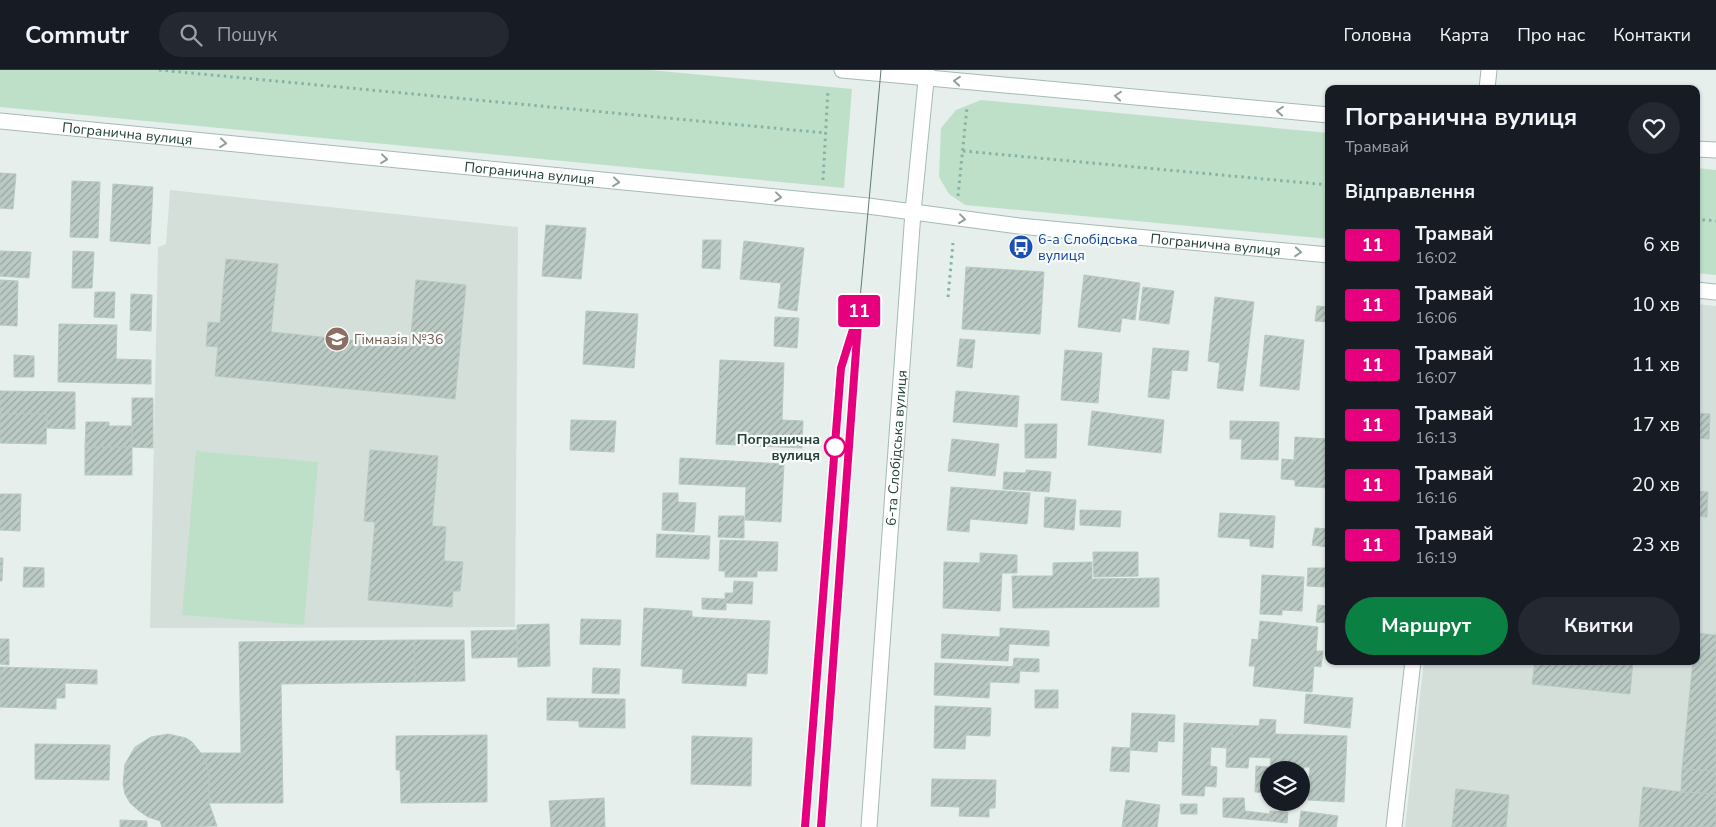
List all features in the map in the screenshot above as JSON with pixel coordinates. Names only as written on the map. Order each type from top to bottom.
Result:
[{"type":"main road","points":[[842,70],[926,74],[1325,115]]},
{"type":"main road","points":[[1488,85],[1490,70]]},
{"type":"main road","name":"6-та Слобідська вулиця","points":[[869,827],[914,212],[926,74]]},
{"type":"main road","name":"Погранична вулиця","points":[[0,121],[868,206],[1019,226],[1325,255]]},
{"type":"main road","points":[[1700,149],[1716,150]]},
{"type":"main road","points":[[1700,290],[1716,292]]},
{"type":"main road","points":[[1394,827],[1413,665]]},
{"type":"path","points":[[159,70],[826,133]]},
{"type":"path","points":[[823,185],[828,90]]},
{"type":"path","points":[[958,200],[967,107]]},
{"type":"path","points":[[963,151],[1325,185]]},
{"type":"path","points":[[1700,219],[1716,221]]},
{"type":"path","points":[[948,298],[953,243]]},
{"type":"shaded area","name":"Гімназія №36","points":[[170,190],[518,227],[515,627],[150,628],[158,247],[166,244]]},
{"type":"shaded area","points":[[1700,304],[1716,306],[1716,827],[1405,827],[1424,665],[1700,665]]},
{"type":"green space","points":[[0,70],[650,70],[852,89],[844,188],[0,107]]},
{"type":"green space","points":[[981,100],[1325,133],[1325,239],[965,205],[949,194],[939,177],[941,128],[956,110]]},
{"type":"green space","points":[[1700,168],[1716,170],[1716,275],[1700,273]]},
{"type":"green space","points":[[196,451],[318,462],[304,625],[182,615]]},
{"type":"building","points":[[0,173],[16,174],[13,209],[0,208]]},
{"type":"building","points":[[72,181],[100,182],[98,238],[70,237]]},
{"type":"building","points":[[113,184],[153,187],[150,244],[110,241]]},
{"type":"building","points":[[546,225],[586,228],[581,279],[542,276]]},
{"type":"building","points":[[703,240],[721,240],[720,269],[702,268]]},
{"type":"building","points":[[744,241],[804,248],[797,311],[778,308],[781,283],[740,279]]},
{"type":"building","points":[[0,251],[31,252],[29,278],[0,276]]},
{"type":"building","points":[[73,251],[94,252],[92,288],[72,288]]},
{"type":"building","points":[[226,259],[278,264],[271,332],[410,346],[416,280],[466,285],[455,399],[215,376],[218,347],[206,346],[208,322],[220,323]]},
{"type":"building","points":[[966,267],[1044,272],[1040,334],[962,329]]},
{"type":"building","points":[[1084,275],[1140,283],[1135,320],[1122,318],[1120,332],[1078,327]]},
{"type":"building","points":[[0,280],[18,281],[17,326],[0,325]]},
{"type":"building","points":[[1143,287],[1174,291],[1169,324],[1139,320]]},
{"type":"building","points":[[95,292],[115,292],[114,318],[94,317]]},
{"type":"building","points":[[131,294],[152,295],[151,331],[130,330]]},
{"type":"building","points":[[1215,297],[1254,302],[1243,391],[1217,388],[1220,363],[1208,361]]},
{"type":"building","points":[[1317,306],[1325,307],[1325,322],[1315,321]]},
{"type":"building","points":[[586,311],[638,314],[634,368],[583,364]]},
{"type":"building","points":[[775,317],[799,318],[797,348],[774,346]]},
{"type":"building","points":[[59,324],[117,325],[116,359],[151,360],[151,384],[58,382]]},
{"type":"building","points":[[1265,335],[1304,340],[1299,390],[1260,386]]},
{"type":"building","points":[[960,339],[975,340],[972,368],[957,366]]},
{"type":"building","points":[[1153,348],[1189,351],[1187,371],[1172,370],[1169,399],[1148,397]]},
{"type":"building","points":[[1065,350],[1102,353],[1098,403],[1061,400]]},
{"type":"building","points":[[14,355],[34,356],[34,377],[14,377]]},
{"type":"building","points":[[720,360],[784,363],[782,420],[803,421],[802,448],[716,444]]},
{"type":"building","points":[[0,391],[75,392],[75,429],[47,428],[47,414],[0,414]]},
{"type":"building","points":[[956,391],[1019,396],[1017,427],[953,422]]},
{"type":"building","points":[[132,398],[153,398],[153,448],[132,447]]},
{"type":"building","points":[[1092,411],[1164,420],[1161,453],[1088,445]]},
{"type":"building","points":[[1700,413],[1710,414],[1709,439],[1700,438]]},
{"type":"building","points":[[0,414],[47,414],[46,444],[0,443]]},
{"type":"building","points":[[571,420],[616,421],[614,452],[570,450]]},
{"type":"building","points":[[1230,421],[1279,422],[1278,460],[1241,459],[1242,439],[1230,439]]},
{"type":"building","points":[[86,422],[109,422],[109,426],[132,426],[132,447],[85,447]]},
{"type":"building","points":[[1025,424],[1057,424],[1056,458],[1025,458]]},
{"type":"building","points":[[1295,437],[1325,439],[1325,488],[1295,486],[1295,480],[1281,479],[1282,459],[1294,460]]},
{"type":"building","points":[[952,439],[999,444],[995,476],[948,471]]},
{"type":"building","points":[[85,447],[132,447],[132,475],[85,475]]},
{"type":"building","points":[[370,450],[438,456],[432,526],[446,527],[444,561],[463,562],[460,591],[453,591],[452,607],[368,600],[375,522],[364,521]]},
{"type":"building","points":[[680,458],[784,464],[781,522],[745,520],[746,487],[679,484]]},
{"type":"building","points":[[1026,470],[1051,472],[1049,492],[1003,489],[1004,472],[1026,473]]},
{"type":"building","points":[[951,487],[1030,493],[1027,524],[970,519],[969,532],[947,530]]},
{"type":"building","points":[[1700,491],[1708,492],[1707,517],[1700,516]]},
{"type":"building","points":[[663,493],[678,493],[678,502],[696,503],[694,532],[662,530]]},
{"type":"building","points":[[0,494],[21,494],[20,531],[0,530]]},
{"type":"building","points":[[1045,497],[1076,500],[1074,530],[1044,527]]},
{"type":"building","points":[[1080,510],[1121,511],[1120,527],[1080,525]]},
{"type":"building","points":[[1220,513],[1275,516],[1273,548],[1250,546],[1250,539],[1218,537]]},
{"type":"building","points":[[719,516],[744,516],[744,538],[718,537]]},
{"type":"building","points":[[1315,528],[1325,529],[1325,547],[1312,545]]},
{"type":"building","points":[[657,534],[710,536],[709,559],[656,557]]},
{"type":"building","points":[[720,540],[778,542],[777,571],[757,571],[757,577],[725,577],[725,571],[719,571]]},
{"type":"building","points":[[1093,552],[1138,552],[1138,576],[1094,577]]},
{"type":"building","points":[[980,553],[1017,555],[1017,573],[1002,573],[1000,611],[943,608],[944,562],[980,563]]},
{"type":"building","points":[[0,558],[3,558],[2,581],[0,581]]},
{"type":"building","points":[[1092,562],[1092,579],[1159,578],[1159,607],[1013,608],[1012,576],[1053,576],[1053,563]]},
{"type":"building","points":[[24,567],[44,568],[44,587],[23,587]]},
{"type":"building","points":[[1308,568],[1325,568],[1325,587],[1307,586]]},
{"type":"building","points":[[1262,575],[1304,577],[1302,611],[1282,610],[1282,615],[1260,614]]},
{"type":"building","points":[[734,581],[753,582],[752,604],[726,603],[726,610],[702,609],[702,598],[725,599],[725,593],[733,593]]},
{"type":"building","points":[[1318,605],[1325,606],[1325,623],[1316,622]]},
{"type":"building","points":[[644,608],[692,611],[692,617],[770,621],[767,674],[747,673],[746,686],[682,683],[683,669],[641,666]]},
{"type":"building","points":[[581,619],[621,620],[620,645],[580,644]]},
{"type":"building","points":[[1260,621],[1318,627],[1316,651],[1323,651],[1321,667],[1314,666],[1312,692],[1253,686],[1255,666],[1249,666],[1252,639],[1258,640]]},
{"type":"building","points":[[549,624],[550,666],[518,667],[517,625]]},
{"type":"building","points":[[1000,628],[1049,631],[1049,646],[1009,644],[1008,661],[941,658],[942,634],[1000,637]]},
{"type":"building","points":[[517,630],[517,657],[472,658],[471,631]]},
{"type":"building","points":[[1700,633],[1716,635],[1716,771],[1682,769],[1693,665],[1700,665]]},
{"type":"building","points":[[0,639],[9,639],[9,665],[0,664]]},
{"type":"building","points":[[414,640],[464,640],[465,681],[415,682]]},
{"type":"building","points":[[414,640],[415,682],[281,684],[283,803],[209,803],[209,774],[201,753],[241,753],[239,642]]},
{"type":"building","points":[[1014,658],[1039,659],[1039,672],[1020,671],[1020,667],[1013,667]]},
{"type":"building","points":[[935,663],[1020,667],[1019,683],[990,682],[989,698],[934,695]]},
{"type":"building","points":[[1534,665],[1633,665],[1630,694],[1532,684]]},
{"type":"building","points":[[0,667],[97,670],[97,684],[65,683],[65,698],[56,698],[56,709],[0,707]]},
{"type":"building","points":[[593,668],[620,669],[619,694],[592,693]]},
{"type":"building","points":[[1035,690],[1058,690],[1058,708],[1035,708]]},
{"type":"building","points":[[1306,694],[1353,698],[1350,728],[1304,723]]},
{"type":"building","points":[[547,698],[625,699],[625,728],[579,727],[579,721],[547,720]]},
{"type":"building","points":[[935,706],[991,708],[990,736],[966,735],[965,749],[934,748]]},
{"type":"building","points":[[1132,713],[1175,715],[1174,742],[1158,741],[1157,752],[1130,750]]},
{"type":"building","points":[[1260,719],[1276,720],[1275,734],[1347,736],[1344,802],[1310,800],[1310,761],[1271,761],[1271,758],[1249,757],[1248,768],[1226,767],[1227,741],[1232,741],[1232,725],[1259,726]]},
{"type":"building","points":[[1184,723],[1232,725],[1232,741],[1227,741],[1227,748],[1211,747],[1210,766],[1217,767],[1216,787],[1205,786],[1204,796],[1182,795]]},
{"type":"building","points":[[168,734],[186,738],[201,753],[209,774],[209,803],[217,826],[162,827],[160,821],[148,817],[130,803],[125,794],[123,784],[125,764],[135,747],[151,737]]},
{"type":"building","points":[[487,735],[487,802],[401,803],[400,770],[396,770],[396,736]]},
{"type":"building","points":[[692,736],[752,738],[751,786],[691,784]]},
{"type":"building","points":[[35,744],[110,745],[109,780],[35,779]]},
{"type":"building","points":[[1112,747],[1130,748],[1129,772],[1110,771]]},
{"type":"building","points":[[1256,766],[1260,766],[1260,792],[1255,792]]},
{"type":"building","points":[[1682,769],[1716,771],[1716,794],[1681,792]]},
{"type":"building","points":[[932,779],[996,780],[995,808],[989,808],[989,817],[959,816],[960,807],[931,806]]},
{"type":"building","points":[[1643,787],[1716,794],[1716,827],[1639,827]]},
{"type":"building","points":[[1456,789],[1509,795],[1506,827],[1452,827]]},
{"type":"building","points":[[604,798],[605,827],[551,827],[549,801]]},
{"type":"building","points":[[1223,798],[1244,798],[1245,811],[1270,814],[1269,821],[1223,817]]},
{"type":"building","points":[[1126,800],[1160,805],[1157,827],[1122,827]]},
{"type":"building","points":[[1180,804],[1197,804],[1197,814],[1181,814]]},
{"type":"building","points":[[1270,811],[1288,812],[1287,823],[1269,821]]},
{"type":"building","points":[[1301,811],[1338,816],[1336,827],[1299,827]]},
{"type":"building","points":[[120,820],[147,821],[147,827],[120,827]]},
{"type":"tram line","points":[[821,827],[859,310],[881,70]]},
{"type":"tram line","name":"11","points":[[805,827],[841,368],[859,310],[821,827]]},
{"type":"tram line","points":[[806,827],[841,368],[853,329]]},
{"type":"place","name":"6-а Слобідська вулиця","points":[[1021,247]]},
{"type":"place","name":"Гімназія №36","points":[[337,339]]},
{"type":"place","name":"Погранична вулиця","points":[[835,447]]}]
